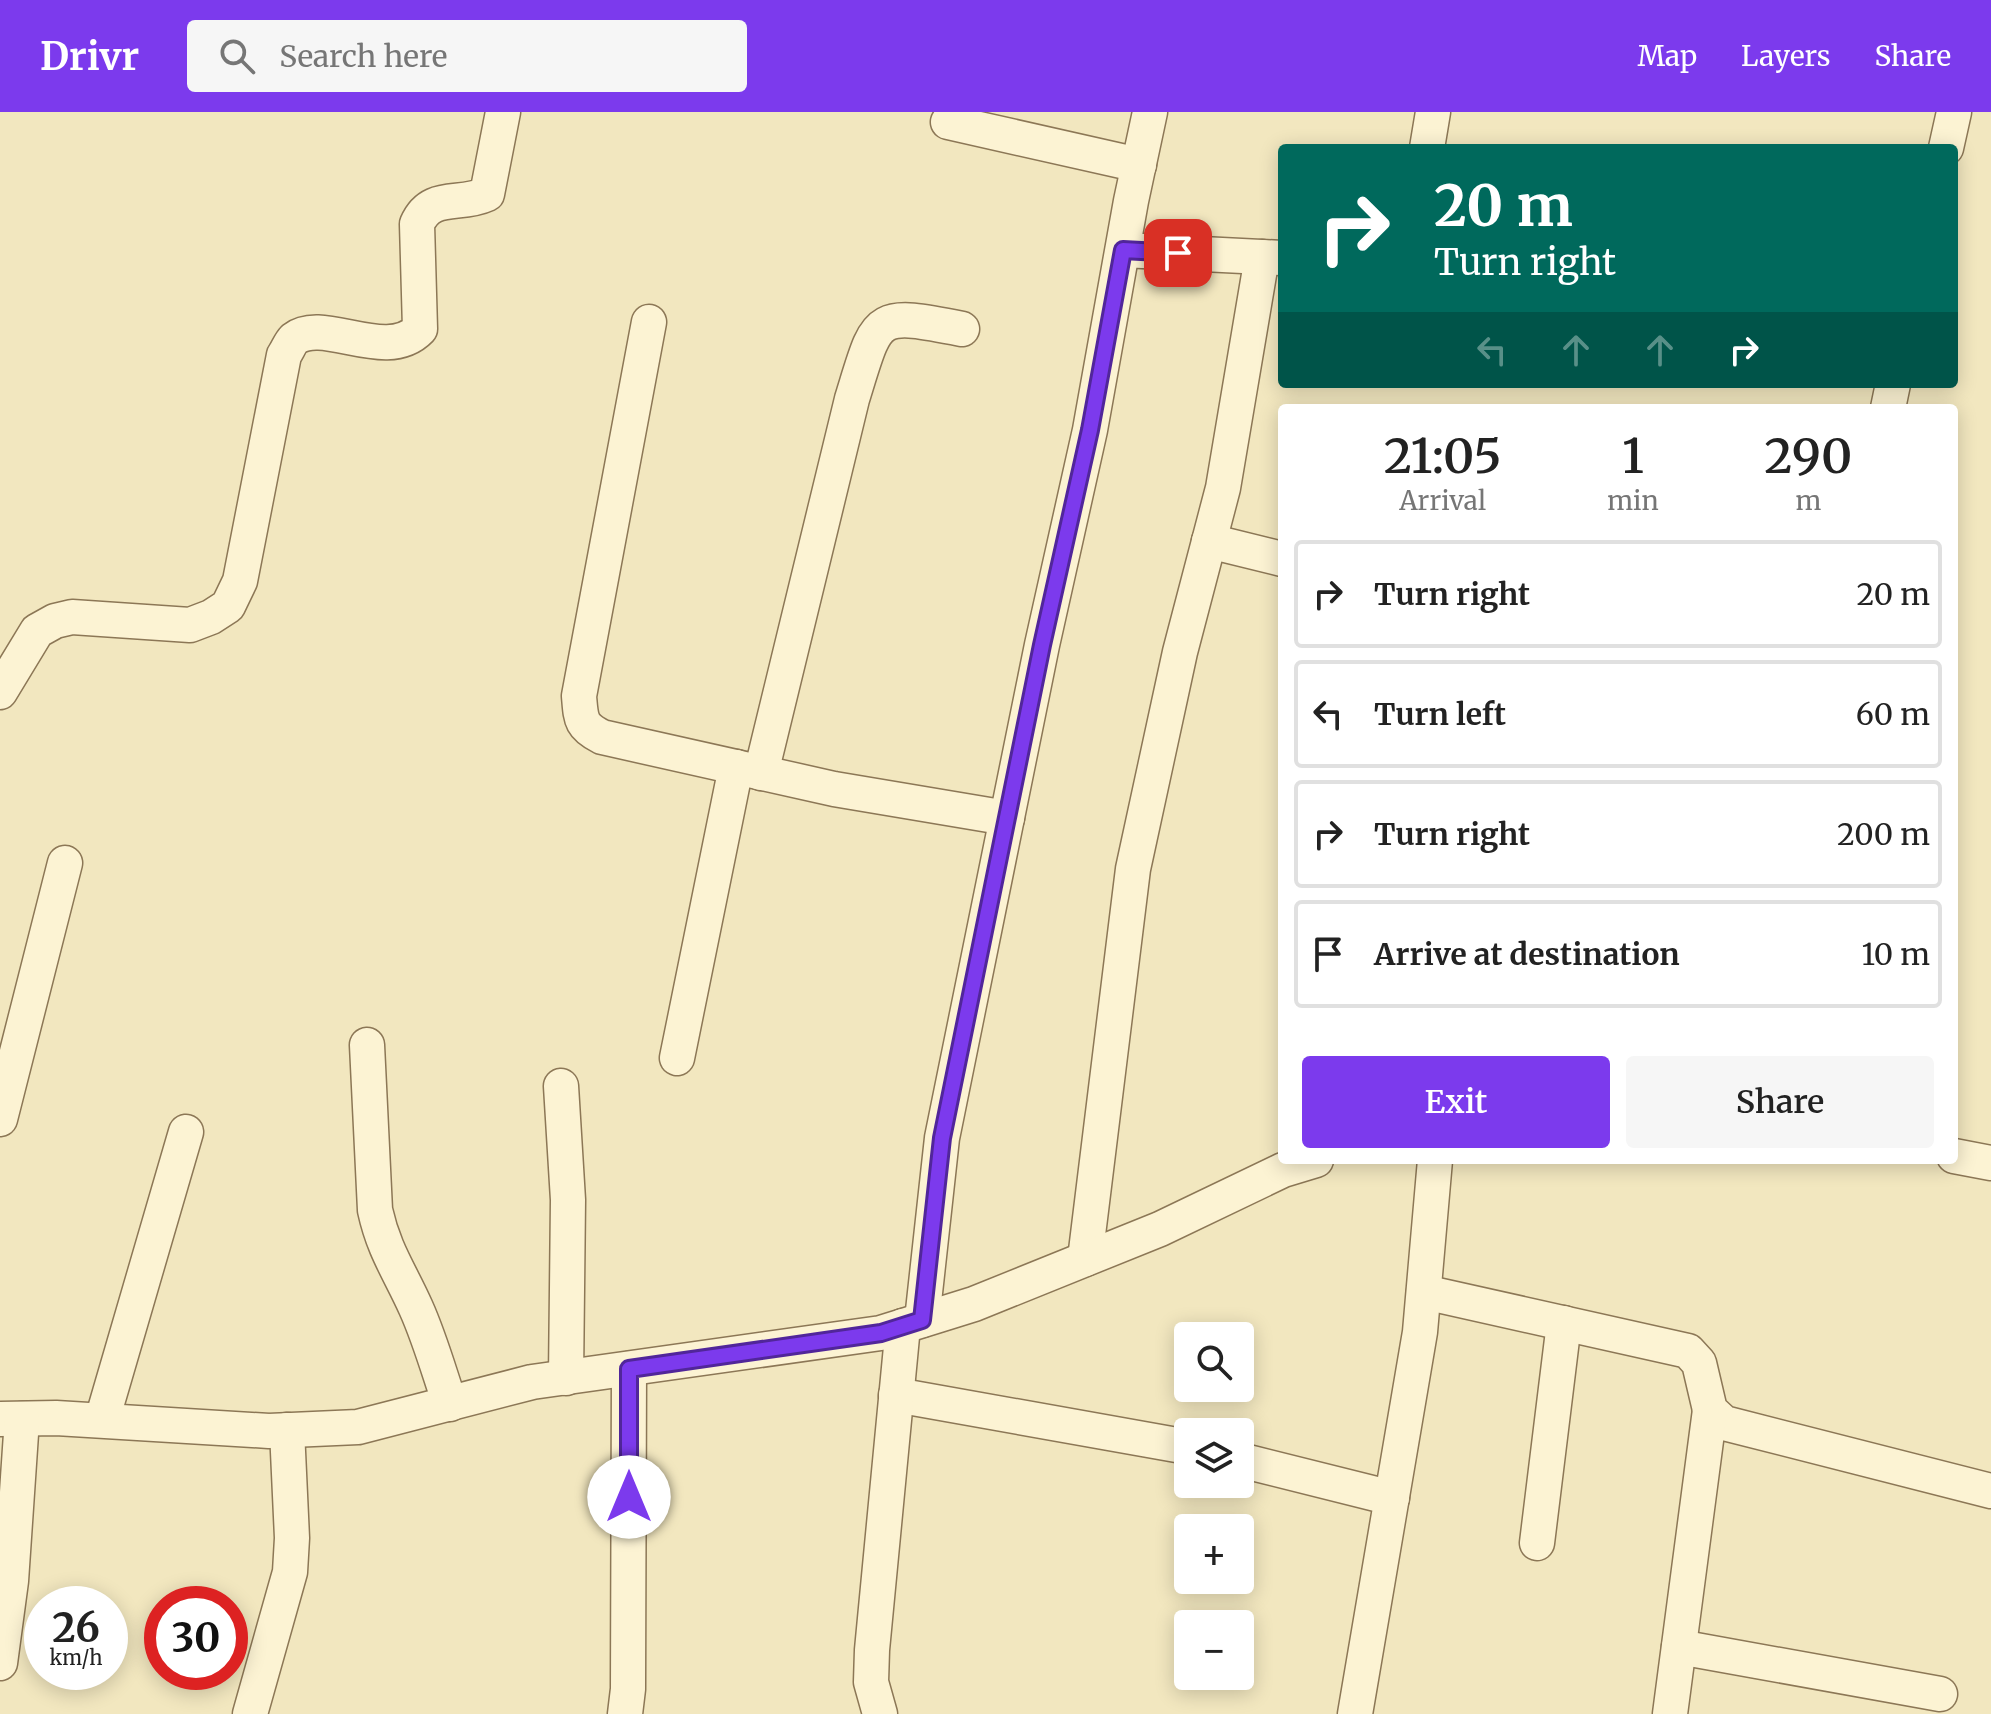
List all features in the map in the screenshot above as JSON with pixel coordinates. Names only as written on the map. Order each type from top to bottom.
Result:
[{"type":"street","points":[[0,692],[37,631],[55,621],[72,617],[190,625],[228,606],[240,581],[284,355],[294,339],[311,333],[390,343],[410,339],[420,329],[417,224],[424,209],[435,203],[473,200],[487,194],[503,112]]},
{"type":"street","points":[[880,1714],[871,1682],[872,1650],[896,1395],[913,1323],[942,1138],[1042,645],[1090,430],[1150,112]]},
{"type":"street","points":[[1428,144],[1433,112]]},
{"type":"street","points":[[1947,144],[1954,112]]},
{"type":"street","points":[[948,122],[1139,165]]},
{"type":"street","points":[[1085,1259],[1133,869],[1180,652],[1223,488],[1272,257],[1123,250]]},
{"type":"street","points":[[677,1058],[748,770],[870,342],[880,327],[890,320],[910,318],[962,329]]},
{"type":"street","points":[[649,322],[579,696],[581,719],[588,729],[602,737],[834,789],[1007,818]]},
{"type":"street","points":[[1209,541],[1278,558]]},
{"type":"street","points":[[0,1119],[65,863]]},
{"type":"street","points":[[367,1045],[375,1210],[380,1234],[415,1306],[450,1404]]},
{"type":"street","points":[[561,1086],[568,1200],[566,1378]]},
{"type":"street","points":[[102,1420],[186,1132]]},
{"type":"street","points":[[1958,1157],[1991,1163]]},
{"type":"street","points":[[0,1663],[11,1581],[11,1419],[102,1420],[287,1430],[358,1427],[532,1382],[881,1333],[974,1304],[1160,1229],[1283,1170],[1303,1164]]},
{"type":"street","points":[[1355,1714],[1420,1332],[1435,1164]]},
{"type":"street","points":[[1424,1292],[1688,1351],[1699,1363],[1710,1410],[1670,1714]]},
{"type":"street","points":[[1537,1543],[1564,1323]]},
{"type":"street","points":[[625,1714],[628,1689],[629,1369]]},
{"type":"street","points":[[896,1395],[1174,1445]]},
{"type":"street","points":[[1710,1410],[1724,1423],[1736,1427],[1991,1491]]},
{"type":"street","points":[[250,1714],[290,1572],[292,1538],[287,1430]]},
{"type":"street","points":[[1254,1464],[1392,1498]]},
{"type":"street","points":[[1679,1647],[1940,1694]]},
{"type":"route","points":[[629,1497],[629,1369],[881,1333],[922,1320],[942,1138],[1042,645],[1090,430],[1123,250],[1178,253]]}]
